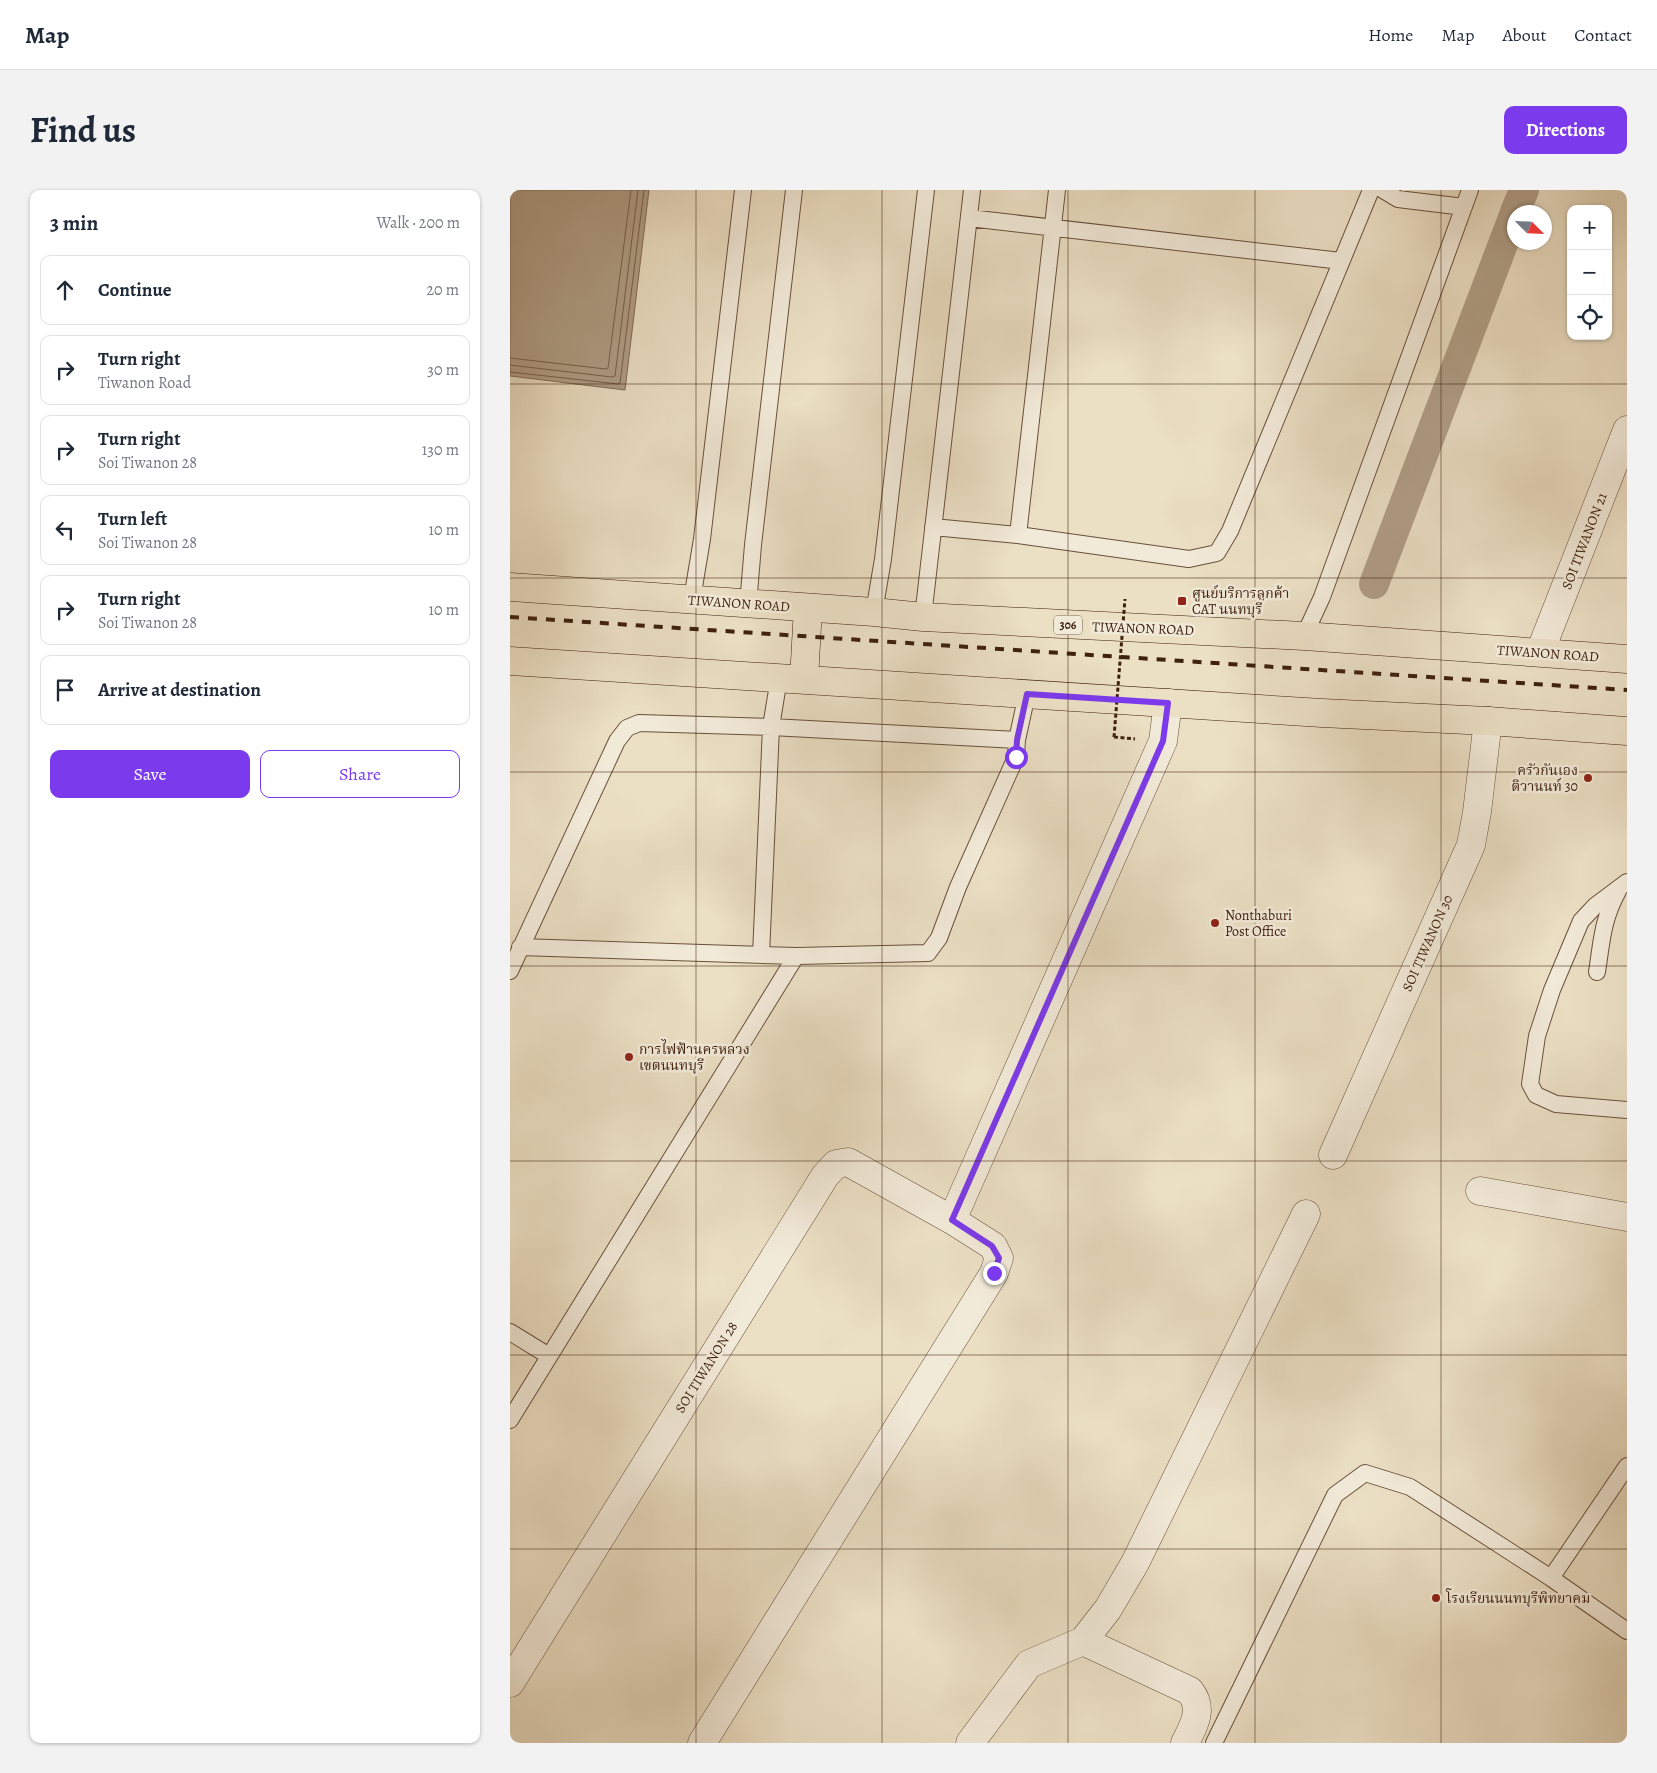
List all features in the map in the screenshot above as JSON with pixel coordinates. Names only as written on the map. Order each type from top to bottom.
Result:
[{"type":"main road","name":"TIWANON ROAD","points":[[510,587],[924,617],[1304,636],[1627,659]]},
{"type":"main road","points":[[792,679],[808,608]]},
{"type":"main road","points":[[510,661],[1627,731]]},
{"type":"street","name":"SOI TIWANON 21","points":[[1540,652],[1617,483],[1627,430]]},
{"type":"street","points":[[952,1220],[1163,741],[1168,703]]},
{"type":"street","name":"SOI TIWANON 30","points":[[1333,1154],[1470,844],[1477,812],[1488,721]]},
{"type":"street","name":"SOI TIWANON 28","points":[[510,1683],[825,1176],[836,1164],[848,1162],[952,1220],[992,1246],[999,1258],[994,1273],[702,1743]]},
{"type":"street","points":[[1480,1190],[1627,1217]]},
{"type":"street","points":[[970,1743],[1029,1664],[1083,1641],[1108,1608],[1135,1563],[1306,1214]]},
{"type":"street","points":[[1083,1641],[1190,1691],[1196,1700],[1197,1714],[1185,1743]]},
{"type":"lane","points":[[692,599],[702,539],[743,190]]},
{"type":"lane","points":[[748,604],[753,544],[794,190]]},
{"type":"lane","points":[[874,612],[883,559],[926,190]]},
{"type":"lane","points":[[924,617],[972,190]]},
{"type":"lane","points":[[1018,535],[1057,190]]},
{"type":"lane","points":[[933,527],[1018,535],[1189,559],[1217,553],[1230,531],[1371,190]]},
{"type":"lane","points":[[1383,190],[1398,199],[1464,207]]},
{"type":"lane","points":[[1304,636],[1322,596],[1470,190]]},
{"type":"lane","points":[[969,218],[1341,262]]},
{"type":"lane","points":[[761,955],[771,728],[792,679]]},
{"type":"lane","points":[[520,947],[796,956],[928,953],[939,938],[958,887],[1016,757],[1017,740],[1027,694]]},
{"type":"lane","points":[[510,971],[617,741],[627,728],[639,723],[1017,740]]},
{"type":"lane","points":[[1597,972],[1603,925],[1610,907],[1624,885]]},
{"type":"lane","points":[[1624,885],[1595,906],[1581,922],[1572,941],[1536,1036],[1530,1084],[1536,1095],[1556,1104],[1627,1110]]},
{"type":"lane","points":[[510,1420],[796,956]]},
{"type":"lane","points":[[510,1332],[549,1356]]},
{"type":"lane","points":[[1551,1578],[1627,1466]]},
{"type":"lane","points":[[1214,1743],[1335,1496],[1365,1472],[1410,1487],[1551,1578],[1627,1631]]},
{"type":"path","points":[[1114,737],[1125,599]]},
{"type":"water","points":[[510,190],[649,190],[625,390],[510,376]]},
{"type":"waterway","points":[[1518,205],[1524,190]]},
{"type":"waterway","points":[[1374,584],[1507,233]]},
{"type":"railway","points":[[510,617],[1627,690]]},
{"type":"place","name":"ศูนย์บริการลูกค้า CAT นนทบุรี","points":[[1182,601]]},
{"type":"place","name":"ครัวกันเอง ติวานนท์ 30","points":[[1588,778]]},
{"type":"place","name":"Nonthaburi Post Office","points":[[1215,923]]},
{"type":"place","name":"การไฟฟ้านครหลวง เขตนนทบุรี","points":[[629,1057]]},
{"type":"place","name":"โรงเรียนนนทบุรีพิทยาคม","points":[[1436,1598]]},
{"type":"route","points":[[994,1273],[999,1258],[992,1246],[952,1220],[1163,741],[1168,703],[1027,694],[1017,740],[1016,757]]}]
